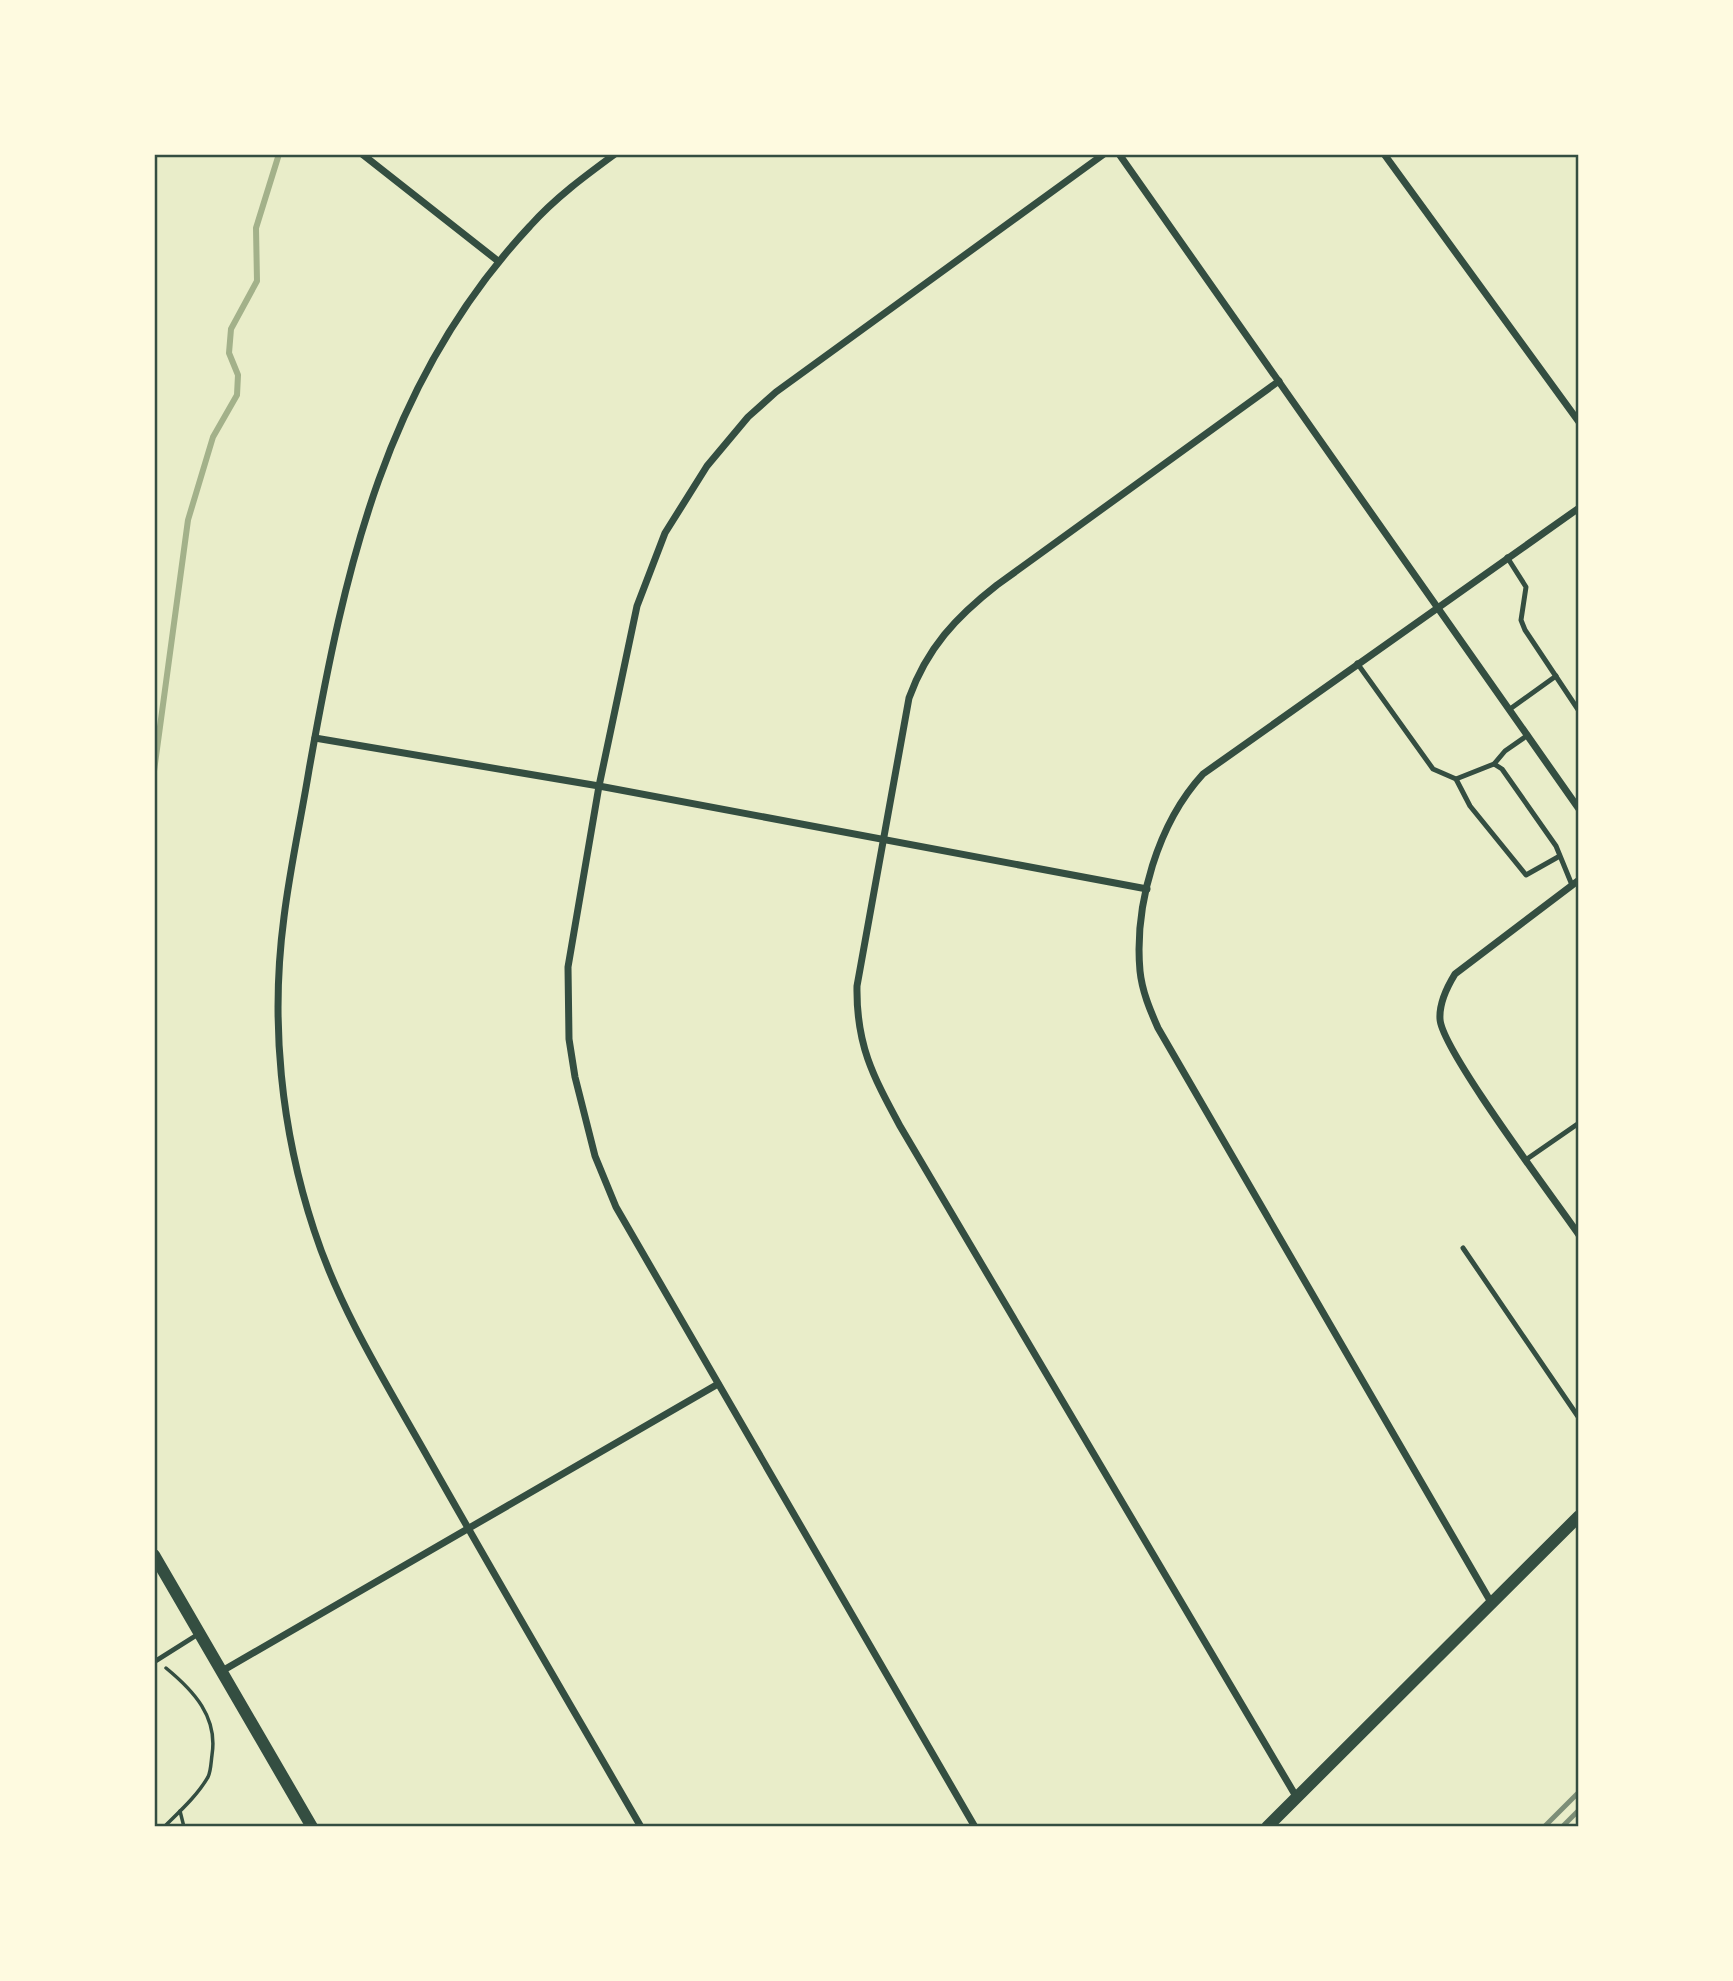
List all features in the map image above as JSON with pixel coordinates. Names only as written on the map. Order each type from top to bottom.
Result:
[{"type":"street","points":[[362,154],[498,261]]},
{"type":"street","points":[[615,154],[569,189],[532,223],[498,261],[435,357],[411,400],[374,486],[351,563],[315,738],[284,916],[280,956],[279,1035],[288,1127],[299,1180],[336,1287],[469,1530],[641,1827]]},
{"type":"street","points":[[975,1827],[616,1207],[595,1156],[575,1077],[569,1039],[568,967],[599,786],[637,606],[665,533],[707,466],[748,417],[776,392],[1104,154]]},
{"type":"street","points":[[1119,154],[1579,809]]},
{"type":"street","points":[[1384,154],[1579,422]]},
{"type":"street","points":[[1279,381],[997,584],[941,636],[917,675],[909,698],[856,986],[858,1034],[864,1055],[900,1126],[1297,1798]]},
{"type":"street","points":[[1492,1605],[1158,1028],[1147,1002],[1140,971],[1147,889],[1169,819],[1196,781],[1219,760],[1438,605],[1577,512]]},
{"type":"street","points":[[315,738],[599,786],[1147,889]]},
{"type":"street","points":[[1576,882],[1455,974],[1441,1007],[1443,1033],[1454,1054],[1579,1235]]},
{"type":"street","points":[[222,1671],[718,1384]]},
{"type":"street","points":[[1267,1827],[1579,1516]]},
{"type":"street","points":[[154,1555],[312,1827]]},
{"type":"lane","points":[[1507,557],[1526,587],[1521,620],[1525,630],[1579,711]]},
{"type":"lane","points":[[1357,663],[1433,769],[1456,779],[1470,806],[1526,875],[1558,857]]},
{"type":"lane","points":[[1510,709],[1556,676]]},
{"type":"lane","points":[[1456,779],[1494,764],[1505,751],[1528,735]]},
{"type":"lane","points":[[1494,764],[1503,769],[1556,846],[1558,857],[1576,882]]},
{"type":"lane","points":[[1527,1159],[1579,1123]]},
{"type":"lane","points":[[1463,1248],[1579,1418]]},
{"type":"lane","points":[[155,1661],[200,1633]]},
{"type":"path","points":[[155,1661],[195,1695],[211,1719],[214,1743],[210,1774],[164,1827]]},
{"type":"path","points":[[180,1811],[184,1827]]},
{"type":"waterway","points":[[154,771],[188,520],[213,437],[237,395],[238,375],[229,353],[231,329],[257,281],[256,228],[279,154]]},
{"type":"railway","points":[[1544,1827],[1579,1792]]},
{"type":"railway","points":[[1562,1827],[1579,1810]]}]
